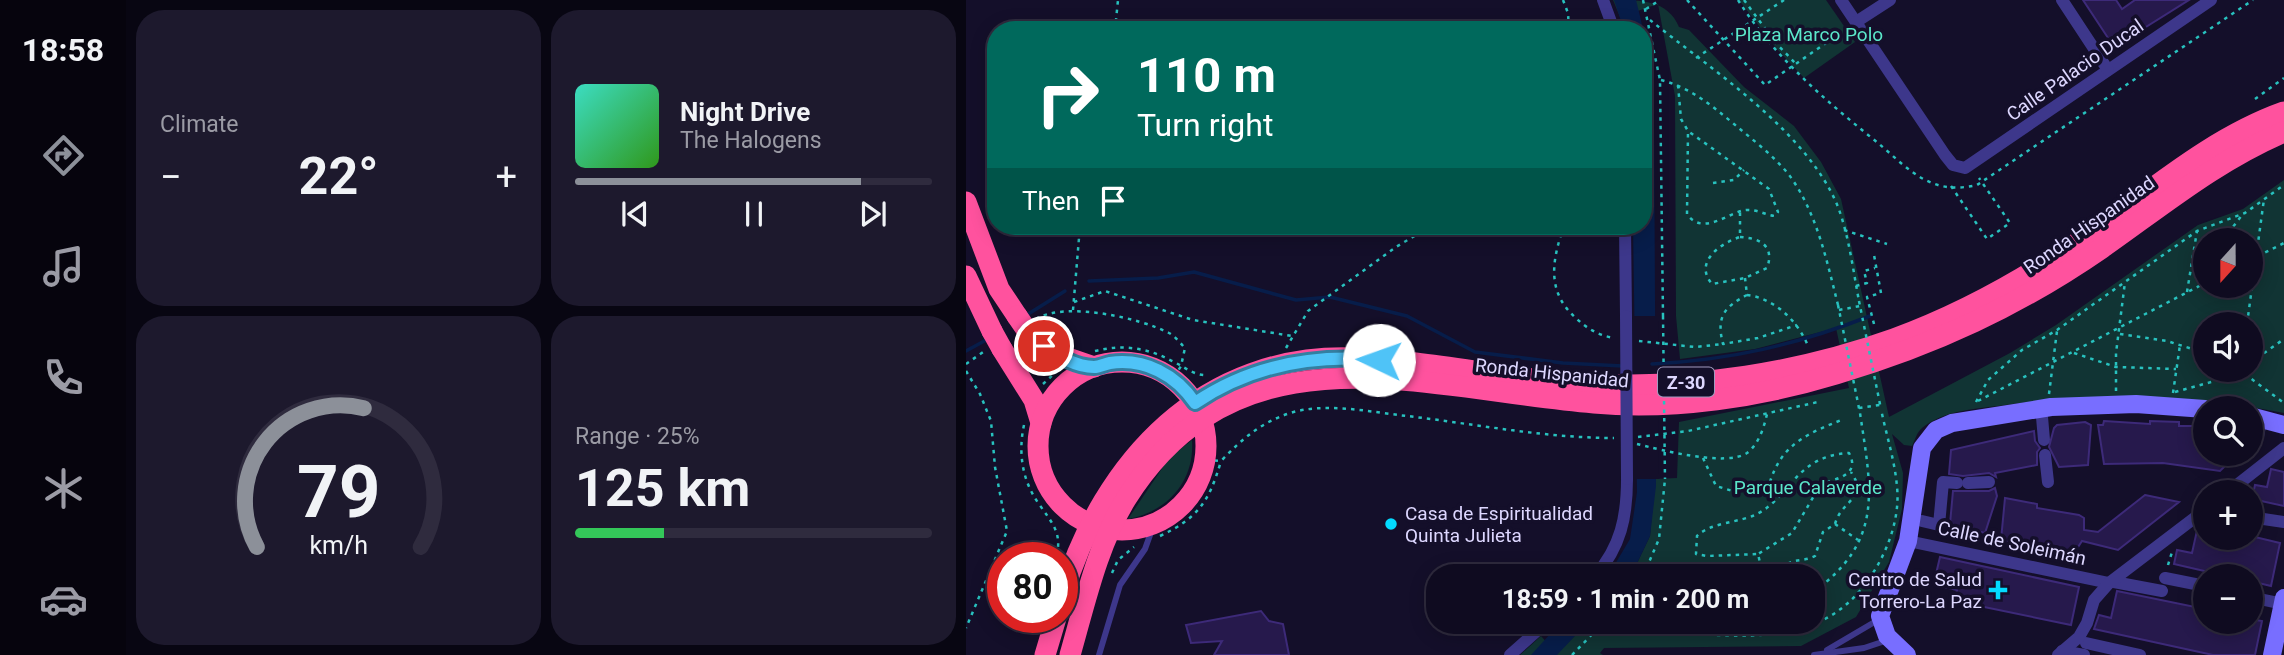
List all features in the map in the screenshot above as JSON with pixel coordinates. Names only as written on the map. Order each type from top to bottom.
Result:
[{"type":"highway","name":"Ronda Hispanidad","points":[[1078,568],[1100,527],[1127,498],[1150,467],[1183,435],[1199,412],[1231,381],[1263,369],[1297,361],[1353,357],[1543,382],[1646,385],[1755,375],[1818,361],[1893,339],[1999,292],[2064,252],[2203,154],[2284,113]]},
{"type":"highway","name":"Ronda Hispanidad","points":[[1199,412],[1302,380],[1349,376],[1406,380],[1595,403],[1638,404],[1759,393],[1825,378],[1895,357],[1947,337],[2008,307],[2103,247],[2228,158],[2284,132]]},
{"type":"highway","points":[[966,202],[999,289],[1029,321],[1053,353],[1094,367]]},
{"type":"highway","points":[[966,276],[997,340],[1034,400],[1041,423]]},
{"type":"highway","points":[[1127,362],[1177,373],[1199,412],[1206,435],[1206,460],[1198,486],[1175,512],[1154,524],[1127,531],[1100,527],[1060,503],[1044,479],[1038,451],[1041,423],[1055,395],[1066,383],[1094,367],[1127,362]]},
{"type":"highway","name":"Ronda Hispanidad","points":[[1070,655],[1100,527]]},
{"type":"highway","points":[[1045,655],[1052,633]]},
{"type":"street","points":[[1603,0],[1611,21]]},
{"type":"street","points":[[1841,0],[1856,22],[1890,0]]},
{"type":"street","points":[[2062,0],[2108,70]]},
{"type":"street","name":"Calle Palacio Ducal","points":[[1856,22],[1945,155],[1959,167],[1971,166],[2211,0]]},
{"type":"street","points":[[1604,564],[1613,553],[1622,532],[1627,479],[1625,235]]},
{"type":"street","points":[[1907,655],[1890,639],[1880,619],[1895,592],[1908,541],[1920,457],[1930,434],[1952,423],[2116,405],[2193,408]]},
{"type":"street","points":[[2044,440],[2045,412]]},
{"type":"street","points":[[2243,480],[2284,447]]},
{"type":"street","points":[[2045,455],[2048,482]]},
{"type":"street","points":[[1922,522],[1939,525],[1943,482],[1989,482]]},
{"type":"street","points":[[2263,518],[2284,522]]},
{"type":"street","points":[[2060,653],[2079,637],[2087,623],[2094,600],[2111,582],[2193,519]]},
{"type":"street","name":"Calle de Soleimán","points":[[1908,541],[2111,582],[2193,585]]},
{"type":"street","points":[[2159,545],[2172,552]]},
{"type":"street","points":[[2263,599],[2283,601],[2281,628],[2272,655]]},
{"type":"street","points":[[1510,655],[1533,634]]},
{"type":"street","points":[[2060,653],[2085,649],[2140,655]]},
{"type":"lane","points":[[1098,655],[1120,585],[1145,549],[1154,524]]},
{"type":"lane","points":[[1823,653],[1880,619]]},
{"type":"lane","points":[[1814,655],[1864,648],[1890,639]]},
{"type":"path","points":[[1116,21],[1118,0]]},
{"type":"path","points":[[1563,0],[1568,21]]},
{"type":"path","points":[[1643,0],[1650,20]]},
{"type":"path","points":[[1646,9],[1660,0]]},
{"type":"path","points":[[1687,0],[1765,85],[1845,30]]},
{"type":"path","points":[[1738,0],[1752,21],[1792,67],[1831,105],[1912,171],[1934,184],[1965,188],[1982,182],[2253,0]]},
{"type":"path","points":[[1744,0],[1796,64]]},
{"type":"path","points":[[1696,58],[1784,0]]},
{"type":"path","points":[[1652,22],[1787,132],[1809,155],[1826,182],[1844,230],[1898,488],[1890,539],[1870,579],[1853,599],[1825,618]]},
{"type":"path","points":[[1649,564],[1660,539],[1664,479],[1660,80],[1652,32]]},
{"type":"path","points":[[2255,99],[2284,78]]},
{"type":"path","points":[[1660,80],[1678,85],[1706,100],[1767,152],[1791,177],[1812,217],[1838,305],[1872,491],[1858,540],[1842,567],[1825,582]]},
{"type":"path","points":[[1678,85],[1681,119],[1688,131],[1769,189],[1778,212],[1775,216],[1740,211],[1717,222],[1690,219],[1687,214],[1688,131]]},
{"type":"path","points":[[1713,183],[1734,180],[1744,170]]},
{"type":"path","points":[[1951,186],[1987,239],[2010,223],[1979,177]]},
{"type":"path","points":[[2233,228],[2245,213],[2284,185]]},
{"type":"path","points":[[2260,228],[2264,199]]},
{"type":"path","points":[[1740,211],[1740,237]]},
{"type":"path","points":[[2203,228],[2245,213]]},
{"type":"path","points":[[1844,230],[1887,244]]},
{"type":"path","points":[[1976,402],[1980,391],[2004,363],[2057,330],[2193,233]]},
{"type":"path","points":[[1073,310],[1079,235]]},
{"type":"path","points":[[1292,349],[1285,351],[1308,311],[1416,235]]},
{"type":"path","points":[[1562,235],[1553,267],[1555,291],[1566,310],[1586,327],[1619,339]]},
{"type":"path","points":[[1740,237],[1756,237],[1764,243],[1770,256],[1767,268],[1745,278],[1716,285],[1709,281],[1707,275],[1712,252],[1740,237]]},
{"type":"path","points":[[2263,254],[2284,243]]},
{"type":"path","points":[[1874,255],[1881,293],[1867,297],[1874,324]]},
{"type":"path","points":[[2187,292],[2193,255]]},
{"type":"path","points":[[1856,286],[1867,283],[1864,271],[1877,268]]},
{"type":"path","points":[[1745,278],[1747,295]]},
{"type":"path","points":[[2116,405],[2116,366],[2125,280]]},
{"type":"path","points":[[1967,407],[2193,289]]},
{"type":"path","points":[[1074,302],[1105,290],[1193,320],[1292,336]]},
{"type":"path","points":[[1723,344],[1720,334],[1722,313],[1728,305],[1747,295],[1759,296],[1770,302],[1797,325],[1809,350]]},
{"type":"path","points":[[1839,310],[1860,306]]},
{"type":"path","points":[[1029,321],[1073,310],[1123,318],[1171,334],[1185,348],[1177,373]]},
{"type":"path","points":[[1631,340],[1695,347],[1758,338],[1797,325]]},
{"type":"path","points":[[2045,412],[2057,330]]},
{"type":"path","points":[[1859,337],[1872,333]]},
{"type":"path","points":[[2119,334],[2193,349]]},
{"type":"path","points":[[1834,343],[1847,340]]},
{"type":"path","points":[[2263,354],[2284,340]]},
{"type":"path","points":[[2180,345],[2173,393],[2213,382]]},
{"type":"path","points":[[1058,542],[1055,525],[1032,493],[1021,456],[1022,435],[1034,400],[1045,382],[1073,361],[1093,351],[1124,347],[1147,351],[1177,373],[1212,375]]},
{"type":"path","points":[[2072,352],[2116,366],[2176,369]]},
{"type":"path","points":[[966,364],[977,356]]},
{"type":"path","points":[[966,371],[980,394],[990,421],[1007,531],[966,628]]},
{"type":"path","points":[[1652,372],[1665,372]]},
{"type":"path","points":[[2256,382],[2284,403]]},
{"type":"path","points":[[1636,437],[1688,431],[1818,402]]},
{"type":"path","points":[[1859,410],[1880,407]]},
{"type":"path","points":[[1206,460],[1221,461],[1251,430],[1272,420],[1293,412],[1318,409],[1361,411],[1622,439]]},
{"type":"path","points":[[1634,443],[1703,458],[1746,454],[1763,430],[1767,414]]},
{"type":"path","points":[[1703,458],[1709,477],[1716,486],[1724,490],[1749,490],[1770,482],[1780,458],[1796,440],[1844,419]]},
{"type":"path","points":[[1788,564],[1815,556],[1823,532],[1835,524],[1839,510],[1856,493],[1858,486],[1851,471],[1852,456],[1849,453],[1801,470],[1777,496],[1774,503],[1745,520],[1705,528],[1697,536],[1694,547],[1696,554],[1707,556],[1758,554],[1792,533],[1821,484],[1842,478],[1851,471]]},
{"type":"path","points":[[1770,482],[1777,496]]},
{"type":"path","points":[[1835,524],[1858,540]]},
{"type":"path","points":[[2166,583],[2172,552]]},
{"type":"path","points":[[1758,554],[1760,564]]},
{"type":"path","points":[[1573,655],[1592,634]]},
{"type":"path","points":[[1722,634],[1778,634]]},
{"type":"green space","points":[[1613,0],[1643,1],[1656,5],[1620,17]]},
{"type":"green space","name":"Plaza Marco Polo","points":[[1739,0],[1826,0],[1855,42],[1804,78],[1777,49]]},
{"type":"green space","name":"Parque Calaverde","points":[[1658,6],[1668,11],[1679,27],[1689,30],[1744,87],[1794,126],[1821,162],[1841,199],[1889,417],[2010,353],[2056,325],[2193,229],[2193,298],[2263,298],[2263,228],[2194,228],[2243,209],[2284,180],[2284,413],[2263,410],[2263,396],[2193,396],[2193,400],[2106,397],[2034,402],[1949,414],[1922,428],[1912,446],[1904,445],[1892,434],[1903,473],[1902,509],[1889,562],[1856,617],[1825,633],[1825,564],[1637,564],[1650,536],[1655,479],[1677,478],[1679,422],[1849,388],[1836,328],[1755,349],[1680,359],[1676,316],[1675,96]]},
{"type":"green space","points":[[1192,440],[1189,469],[1176,492],[1155,509],[1128,519],[1169,458]]},
{"type":"green space","name":"Parque Calaverde","points":[[1576,634],[1824,634],[1801,646],[1604,648],[1600,653],[1603,655],[1520,655],[1541,636],[1557,654]]},
{"type":"water","points":[[1614,0],[1636,0],[1641,21],[1621,21]]},
{"type":"water","points":[[1652,84],[1656,486],[1650,536],[1637,564],[1615,564],[1630,539],[1637,492],[1633,235],[1652,235]]},
{"type":"water","points":[[1550,634],[1577,634],[1557,655],[1531,655]]},
{"type":"pier","points":[[1630,316],[1658,316],[1659,479],[1631,479]]},
{"type":"building","points":[[2083,0],[2116,0],[2122,9],[2135,0],[2189,0],[2114,47]]},
{"type":"building","points":[[2104,421],[2150,424],[2150,421],[2179,422],[2179,426],[2193,426],[2193,466],[2224,467],[2220,471],[2163,463],[2104,464],[2098,425],[2103,425]]},
{"type":"building","points":[[2085,422],[2091,425],[2088,465],[2059,467],[2049,447],[2054,428],[2057,425]]},
{"type":"building","points":[[2034,431],[2035,441],[2040,448],[2037,452],[2037,465],[1995,473],[1996,477],[1989,473],[1963,476],[1949,474],[1951,450]]},
{"type":"building","points":[[2271,469],[2284,472],[2284,506],[2263,501],[2263,486],[2267,487]]},
{"type":"building","points":[[1995,488],[1997,496],[1985,533],[1950,524],[1953,491],[1989,491]]},
{"type":"building","points":[[2145,495],[2179,502],[2118,550],[2082,541],[2073,555],[2046,550],[2046,546],[2030,543],[2029,546],[2001,540],[2005,498],[2037,504],[2037,508],[2079,515],[2084,518],[2084,530],[2098,532]]},
{"type":"building","points":[[2263,539],[2280,543],[2271,586],[2263,584],[2263,564],[2193,564],[2193,568],[2174,564],[2177,550],[2192,553],[2193,548],[2263,550]]},
{"type":"building","points":[[1940,557],[2079,587],[2071,625],[1960,602],[1955,599],[1957,590],[1944,587],[1946,576],[1936,574]]},
{"type":"building","points":[[2117,591],[2193,607],[2193,634],[2259,634],[2255,655],[2213,655],[2094,629],[2099,615],[2111,618]]},
{"type":"building","points":[[1261,611],[1269,621],[1283,624],[1289,655],[1214,655],[1222,641],[1191,643],[1186,625]]},
{"type":"waterway","points":[[1089,281],[1158,278],[1194,272],[1296,300],[1330,297],[1407,316],[1475,352],[1563,363],[1623,366]]},
{"type":"waterway","points":[[1025,316],[1065,291]]},
{"type":"waterway","points":[[1652,364],[1736,355],[1789,343],[1870,316]]},
{"type":"waterway","points":[[966,351],[988,339]]},
{"type":"place","name":"Casa de Espiritualidad Quinta Julieta","points":[[1391,524]]},
{"type":"place","name":"Centro de Salud Torrero-La Paz","points":[[1998,590]]},
{"type":"route","points":[[1044,346],[1062,358],[1094,367],[1127,362],[1159,370],[1180,385],[1195,403],[1219,387],[1263,369],[1297,361],[1353,357],[1379,360]]}]
